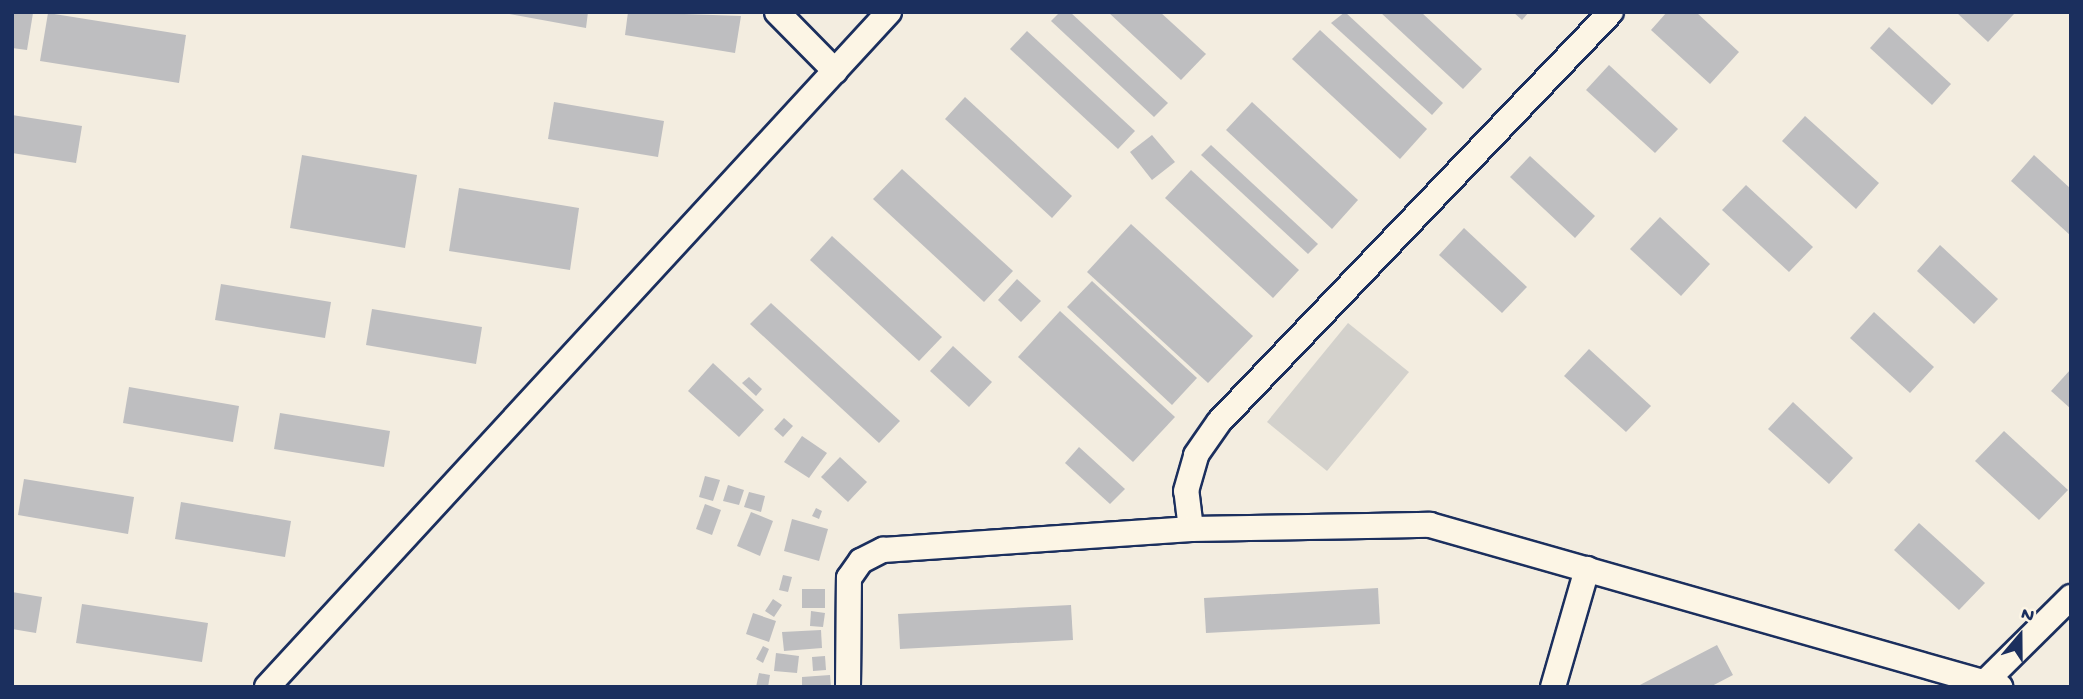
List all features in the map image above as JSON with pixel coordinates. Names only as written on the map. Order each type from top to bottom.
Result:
[{"type":"street","points":[[777,12],[835,71]]},
{"type":"street","points":[[267,687],[889,12]]},
{"type":"street","points":[[1191,529],[1186,491],[1196,455],[1219,422],[1611,12]]},
{"type":"street","points":[[848,687],[849,578],[861,561],[883,550],[1191,529],[1430,525],[1992,685],[2071,597]]},
{"type":"street","points":[[1553,687],[1587,569]]},
{"type":"shaded area","points":[[1348,323],[1409,372],[1327,471],[1267,422]]},
{"type":"building","points":[[12,12],[33,13],[27,50],[12,48]]},
{"type":"building","points":[[499,12],[588,12],[586,28]]},
{"type":"building","points":[[628,12],[741,16],[735,53],[625,35]]},
{"type":"building","points":[[1060,12],[1070,12],[1168,103],[1154,117],[1051,21]]},
{"type":"building","points":[[1108,12],[1160,12],[1206,54],[1181,80]]},
{"type":"building","points":[[1345,12],[1443,103],[1432,115],[1331,23]]},
{"type":"building","points":[[1380,12],[1421,12],[1482,69],[1463,89]]},
{"type":"building","points":[[1513,12],[1529,12],[1522,20]]},
{"type":"building","points":[[1667,12],[1696,12],[1739,52],[1710,84],[1651,30]]},
{"type":"building","points":[[1956,12],[2013,12],[2014,14],[1988,42]]},
{"type":"building","points":[[48,13],[186,35],[179,83],[40,61]]},
{"type":"building","points":[[1889,27],[1951,84],[1932,105],[1870,48]]},
{"type":"building","points":[[1320,30],[1427,129],[1400,159],[1292,59]]},
{"type":"building","points":[[1027,31],[1135,131],[1118,149],[1010,49]]},
{"type":"building","points":[[1609,65],[1678,129],[1655,153],[1586,90]]},
{"type":"building","points":[[965,97],[1072,196],[1052,218],[945,119]]},
{"type":"building","points":[[554,102],[664,121],[658,157],[548,139]]},
{"type":"building","points":[[1252,102],[1358,200],[1332,229],[1226,130]]},
{"type":"building","points":[[12,115],[82,126],[76,163],[12,153]]},
{"type":"building","points":[[1805,116],[1879,183],[1856,209],[1782,141]]},
{"type":"building","points":[[1152,135],[1175,162],[1152,180],[1130,152]]},
{"type":"building","points":[[1211,145],[1318,244],[1308,254],[1201,155]]},
{"type":"building","points":[[302,155],[417,175],[405,248],[290,228]]},
{"type":"building","points":[[2034,155],[2071,189],[2071,236],[2011,181]]},
{"type":"building","points":[[1530,156],[1595,216],[1575,238],[1510,177]]},
{"type":"building","points":[[902,169],[1013,271],[984,302],[873,199]]},
{"type":"building","points":[[1191,170],[1299,270],[1273,298],[1165,198]]},
{"type":"building","points":[[1746,185],[1813,247],[1789,272],[1722,210]]},
{"type":"building","points":[[459,188],[579,208],[570,270],[449,251]]},
{"type":"building","points":[[1660,217],[1710,264],[1681,296],[1630,249]]},
{"type":"building","points":[[1131,224],[1253,336],[1208,383],[1087,272]]},
{"type":"building","points":[[1464,228],[1527,287],[1502,313],[1439,255]]},
{"type":"building","points":[[832,236],[942,337],[919,361],[810,260]]},
{"type":"building","points":[[1940,245],[1998,299],[1974,324],[1917,271]]},
{"type":"building","points":[[1017,279],[1041,301],[1021,322],[998,300]]},
{"type":"building","points":[[1092,281],[1197,378],[1172,405],[1067,307]]},
{"type":"building","points":[[221,284],[331,302],[325,338],[215,320]]},
{"type":"building","points":[[771,303],[900,421],[879,443],[750,324]]},
{"type":"building","points":[[372,309],[482,327],[476,364],[366,345]]},
{"type":"building","points":[[1060,311],[1175,417],[1133,462],[1018,357]]},
{"type":"building","points":[[1874,312],[1934,367],[1910,393],[1850,338]]},
{"type":"building","points":[[953,346],[992,382],[969,407],[930,371]]},
{"type":"building","points":[[1589,349],[1651,406],[1626,432],[1564,376]]},
{"type":"building","points":[[713,363],[764,410],[739,437],[688,391]]},
{"type":"building","points":[[2071,369],[2071,409],[2051,391]]},
{"type":"building","points":[[749,377],[762,389],[756,396],[742,383]]},
{"type":"building","points":[[129,387],[239,406],[233,442],[123,423]]},
{"type":"building","points":[[1793,402],[1853,458],[1829,484],[1768,429]]},
{"type":"building","points":[[280,413],[390,431],[384,467],[274,449]]},
{"type":"building","points":[[784,418],[793,426],[783,437],[774,429]]},
{"type":"building","points":[[2004,431],[2068,490],[2039,520],[1975,461]]},
{"type":"building","points":[[802,436],[827,453],[809,478],[784,462]]},
{"type":"building","points":[[1079,447],[1125,489],[1110,504],[1065,463]]},
{"type":"building","points":[[840,457],[867,482],[848,502],[821,477]]},
{"type":"building","points":[[705,476],[720,480],[713,501],[699,497]]},
{"type":"building","points":[[24,479],[134,497],[128,534],[18,515]]},
{"type":"building","points":[[728,485],[744,490],[739,505],[723,501]]},
{"type":"building","points":[[749,492],[765,496],[761,512],[744,507]]},
{"type":"building","points":[[181,502],[291,521],[285,557],[175,539]]},
{"type":"building","points":[[705,504],[721,510],[712,535],[696,529]]},
{"type":"building","points":[[816,508],[822,511],[819,519],[812,516]]},
{"type":"building","points":[[751,512],[773,521],[760,556],[737,546]]},
{"type":"building","points":[[792,519],[828,529],[819,561],[784,551]]},
{"type":"building","points":[[1919,523],[1985,583],[1959,610],[1894,550]]},
{"type":"building","points":[[783,575],[792,577],[788,592],[779,590]]},
{"type":"building","points":[[1378,588],[1380,624],[1206,633],[1204,598]]},
{"type":"building","points":[[802,589],[825,589],[825,608],[802,608]]},
{"type":"building","points":[[12,592],[42,597],[36,633],[12,629]]},
{"type":"building","points":[[773,599],[782,605],[774,617],[765,611]]},
{"type":"building","points":[[82,604],[208,623],[202,662],[76,643]]},
{"type":"building","points":[[1071,605],[1073,640],[900,649],[898,614]]},
{"type":"building","points":[[811,611],[825,613],[823,627],[810,626]]},
{"type":"building","points":[[753,613],[776,621],[769,642],[746,634]]},
{"type":"building","points":[[821,630],[822,648],[784,651],[782,632]]},
{"type":"building","points":[[1717,645],[1733,675],[1710,687],[1636,687]]},
{"type":"building","points":[[763,646],[769,649],[763,663],[756,659]]},
{"type":"building","points":[[776,653],[799,656],[797,673],[774,671]]},
{"type":"building","points":[[825,656],[826,670],[813,671],[812,657]]},
{"type":"building","points":[[759,673],[770,675],[768,687],[756,687]]},
{"type":"building","points":[[830,675],[831,687],[802,687],[802,677]]}]
